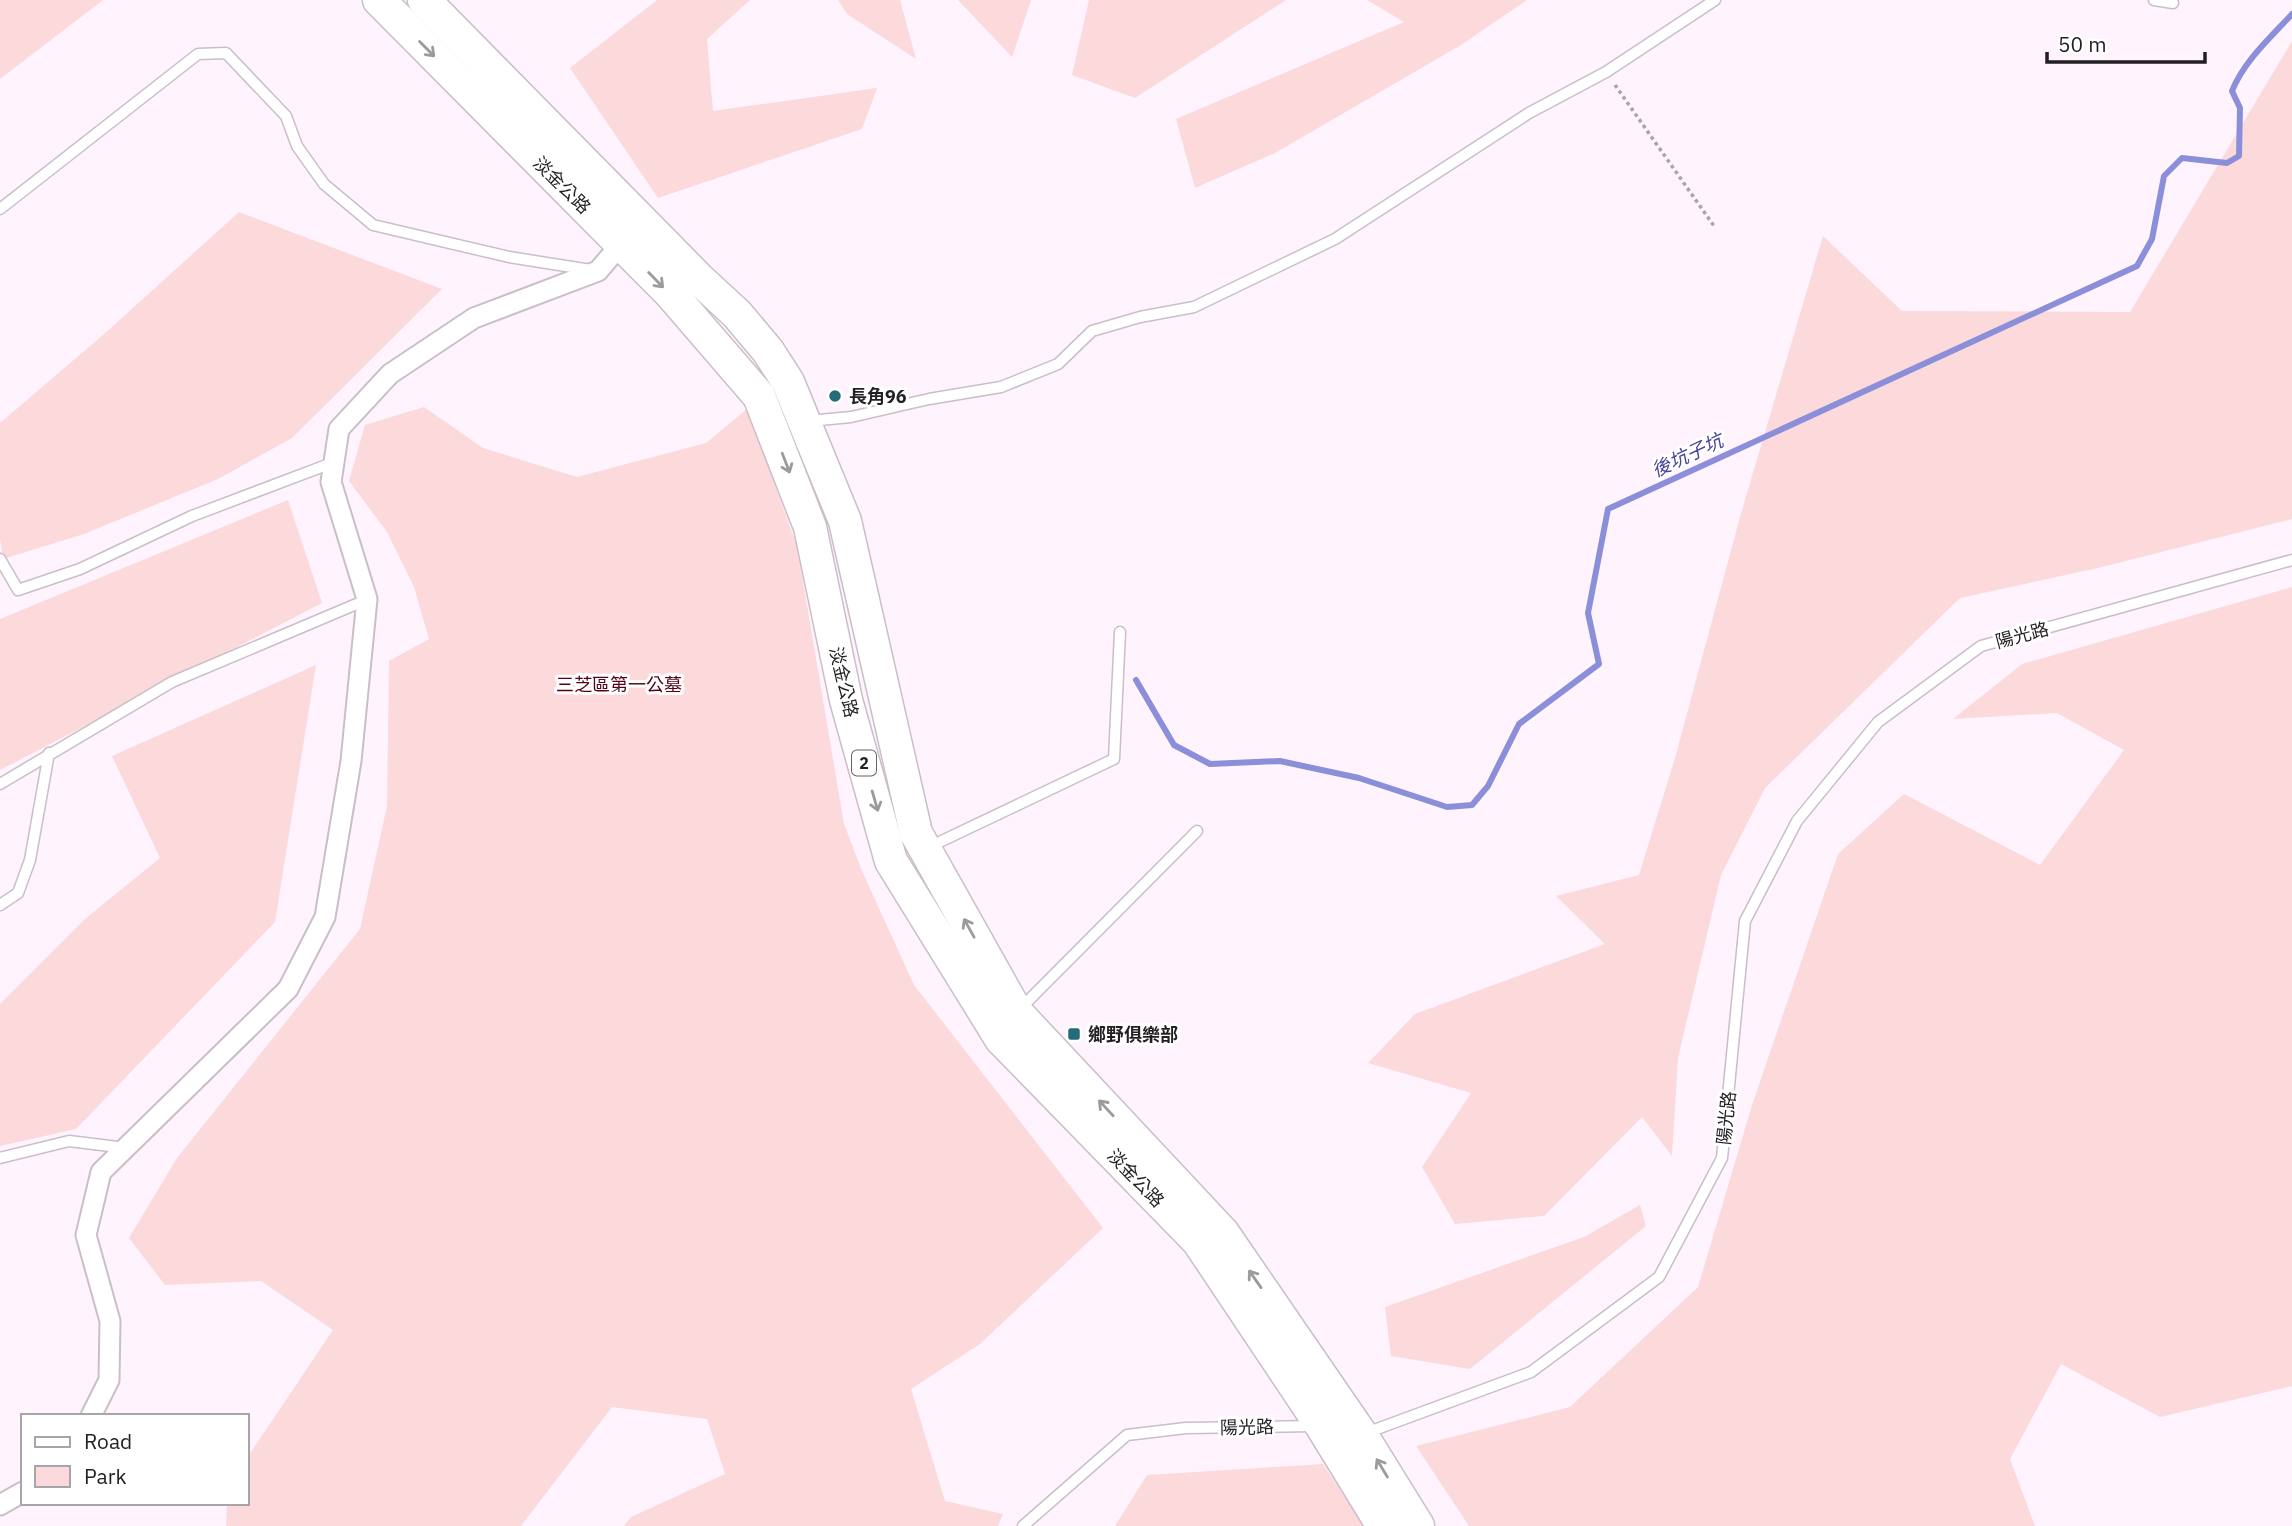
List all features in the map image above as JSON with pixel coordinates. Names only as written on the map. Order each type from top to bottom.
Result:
[{"type":"main road","name":"淡金公路","points":[[379,0],[671,294],[759,396],[810,527],[846,700],[891,861],[1001,1039],[1198,1241],[1341,1430],[1418,1526]]},
{"type":"main road","name":"淡金公路","points":[[424,0],[737,314],[768,351],[788,382],[845,521],[916,833],[1017,1013],[1223,1233],[1341,1430],[1382,1526]]},
{"type":"main road","points":[[861,752],[896,744]]},
{"type":"street","points":[[92,1414],[109,1380],[110,1321],[86,1235],[101,1172],[288,989],[325,917],[351,761],[367,599],[331,482],[339,429],[390,374],[474,318],[598,271],[621,244],[648,227]]},
{"type":"street","points":[[0,1505],[21,1493]]},
{"type":"lane","points":[[803,421],[851,417],[929,399],[1001,387],[1058,364],[1092,331],[1140,317],[1194,307],[1335,239],[1529,113],[1606,72],[1715,0]]},
{"type":"lane","points":[[2154,0],[2174,3]]},
{"type":"lane","points":[[0,209],[198,54],[226,53],[286,116],[297,146],[324,184],[373,225],[509,257],[598,271]]},
{"type":"lane","points":[[0,559],[18,590],[80,569],[192,516],[332,463]]},
{"type":"lane","name":"陽光路","points":[[1023,1526],[1127,1435],[1186,1428],[1341,1430],[1531,1371],[1659,1277],[1722,1158],[1745,921],[1797,821],[1878,722],[1981,646],[2292,561]]},
{"type":"lane","points":[[0,784],[172,682],[367,599]]},
{"type":"lane","points":[[925,849],[1114,759],[1120,632]]},
{"type":"lane","points":[[0,905],[18,893],[30,860],[50,753]]},
{"type":"lane","points":[[1017,1013],[1198,831]]},
{"type":"lane","points":[[0,1158],[69,1141],[127,1148]]},
{"type":"path","points":[[1606,72],[1714,226]]},
{"type":"green space","points":[[0,0],[103,0],[0,79]]},
{"type":"green space","points":[[657,0],[750,0],[707,39],[713,111],[877,88],[862,129],[658,198],[570,68]]},
{"type":"green space","points":[[838,0],[900,0],[916,59],[847,14]]},
{"type":"green space","points":[[958,0],[1031,0],[1012,57]]},
{"type":"green space","points":[[1089,0],[1286,0],[1135,98],[1072,75]]},
{"type":"green space","points":[[1367,0],[1527,0],[1461,45],[1275,153],[1195,188],[1176,119],[1404,22]]},
{"type":"green space","points":[[2292,41],[2292,519],[2098,568],[1960,598],[1765,788],[1721,875],[1678,1058],[1672,1156],[1642,1117],[1544,1216],[1455,1224],[1422,1167],[1471,1093],[1368,1063],[1415,1014],[1605,944],[1556,896],[1639,875],[1675,758],[1740,517],[1823,236],[1902,311],[2130,312]]},
{"type":"green space","points":[[239,212],[442,289],[292,438],[218,479],[84,534],[3,559],[0,539],[0,423],[103,335]]},
{"type":"green space","name":"三芝區第一公墓","points":[[424,407],[483,448],[577,477],[706,443],[747,409],[797,546],[844,824],[862,871],[914,985],[1103,1228],[980,1344],[911,1389],[945,1501],[1003,1514],[998,1526],[624,1526],[631,1517],[725,1474],[707,1419],[612,1407],[521,1526],[226,1526],[227,1505],[248,1505],[248,1457],[333,1330],[261,1281],[165,1285],[129,1238],[177,1158],[360,929],[387,806],[389,661],[429,639],[414,587],[387,532],[349,481],[365,425]]},
{"type":"green space","points":[[288,500],[322,603],[0,770],[0,619]]},
{"type":"green space","points":[[2292,587],[2292,1386],[2160,1417],[2061,1364],[2010,1459],[2035,1526],[1469,1526],[1416,1446],[1570,1407],[1698,1287],[1752,1105],[1838,854],[1904,794],[2040,865],[2124,750],[2057,713],[1953,719],[2022,664]]},
{"type":"green space","points":[[316,665],[275,922],[76,1129],[0,1146],[0,1004],[85,919],[160,858],[112,756]]},
{"type":"green space","points":[[1640,1205],[1646,1226],[1470,1369],[1391,1356],[1385,1307],[1584,1237]]},
{"type":"green space","points":[[1323,1464],[1364,1526],[1115,1526],[1147,1475]]},
{"type":"waterway","name":"後坑子坑","points":[[1136,680],[1174,745],[1210,764],[1280,761],[1359,778],[1447,807],[1472,805],[1488,786],[1519,724],[1599,664],[1588,613],[1608,509],[2137,266],[2152,239],[2164,176],[2182,158],[2227,163],[2239,156],[2240,108],[2232,91],[2250,60],[2292,14]]},
{"type":"place","name":"長角96","points":[[835,396]]},
{"type":"place","name":"鄉野俱樂部","points":[[1074,1034]]}]
